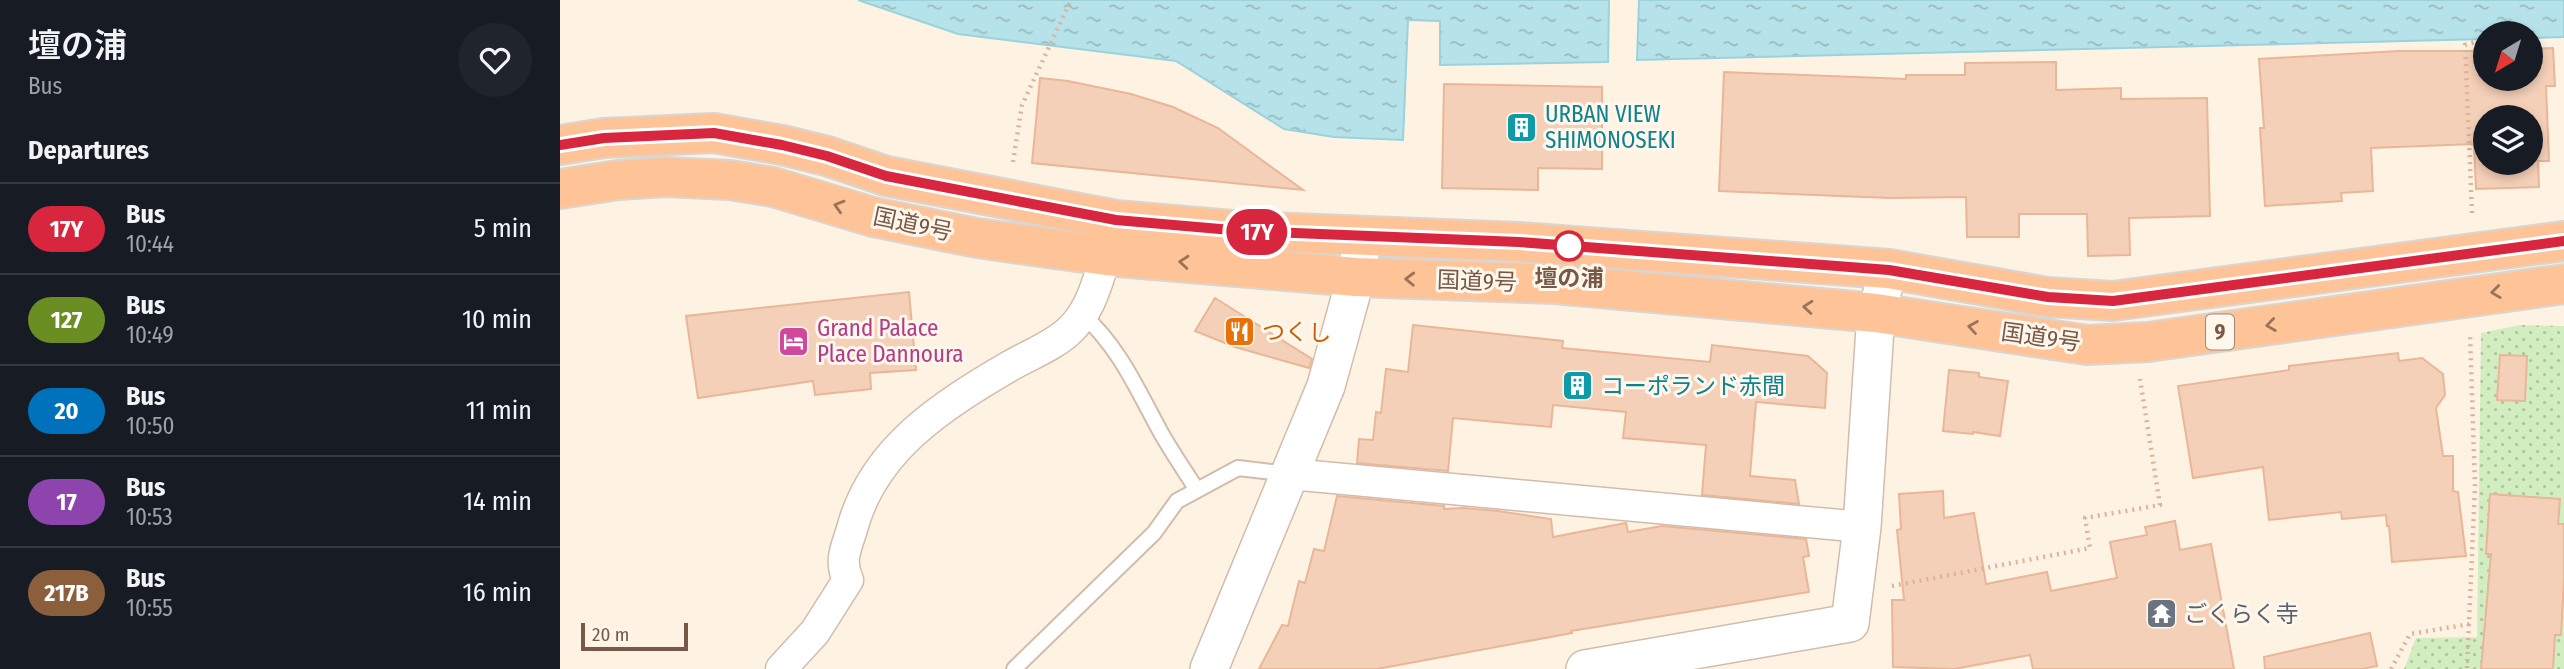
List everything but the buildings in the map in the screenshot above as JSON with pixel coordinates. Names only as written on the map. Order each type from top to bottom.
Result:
[{"type":"highway","name":"国道9号","points":[[560,145],[604,138],[714,133],[827,156],[886,176],[1116,220],[1243,231],[1519,242],[1889,270],[2048,297],[2113,301],[2564,241]]},
{"type":"highway","name":"国道9号","points":[[560,189],[618,180],[666,177],[730,180],[773,187],[873,217],[977,237],[1106,256],[1356,276],[1555,284],[1876,313],[2087,345],[2148,342],[2564,284]]},
{"type":"street","points":[[1209,669],[1326,386],[1356,276],[1363,237]]},
{"type":"street","points":[[781,669],[815,632],[848,580],[842,566],[855,517],[871,484],[894,450],[925,420],[1060,338],[1083,315],[1092,298],[1106,256]]},
{"type":"street","points":[[1585,669],[1850,623],[1862,527],[1876,313],[1889,270]]},
{"type":"street","points":[[1290,474],[1862,527]]},
{"type":"lane","points":[[1083,315],[1102,332],[1117,353],[1164,438],[1197,490]]},
{"type":"lane","points":[[1014,669],[1154,533],[1171,506],[1238,468],[1290,474]]},
{"type":"path","points":[[1012,167],[1021,105],[1071,0]]},
{"type":"path","points":[[2473,42],[2465,45],[2473,213]]},
{"type":"path","points":[[2467,668],[2475,486],[2469,324]]},
{"type":"path","points":[[1854,593],[2090,548],[2085,518],[2160,505],[2139,371]]},
{"type":"path","points":[[2391,669],[2410,634],[2470,624]]},
{"type":"green space","points":[[2520,325],[2564,326],[2564,669],[2404,669],[2416,638],[2477,637],[2481,333]]},
{"type":"water","points":[[858,0],[1609,0],[1608,62],[1440,65],[1440,21],[1408,20],[1403,140],[1334,137],[1284,129],[1176,61],[958,34]]},
{"type":"water","points":[[1639,0],[2564,0],[2564,37],[2543,38],[2543,21],[2473,21],[2473,39],[1637,60]]},
{"type":"bus line","name":"17Y","points":[[560,145],[604,138],[714,133],[827,156],[886,176],[1116,220],[1243,231],[1519,242],[1889,270],[2048,297],[2113,301],[2564,241]]},
{"type":"place","name":"URBAN VIEW SHIMONOSEKI","points":[[1522,127]]},
{"type":"place","name":"壇の浦","points":[[1569,246]]},
{"type":"place","name":"つくし","points":[[1239,332]]},
{"type":"place","name":"Grand Palace Place Dannoura","points":[[794,341]]},
{"type":"place","name":"コーポランド赤間","points":[[1578,386]]},
{"type":"place","name":"ごくらく寺","points":[[2161,614]]}]
